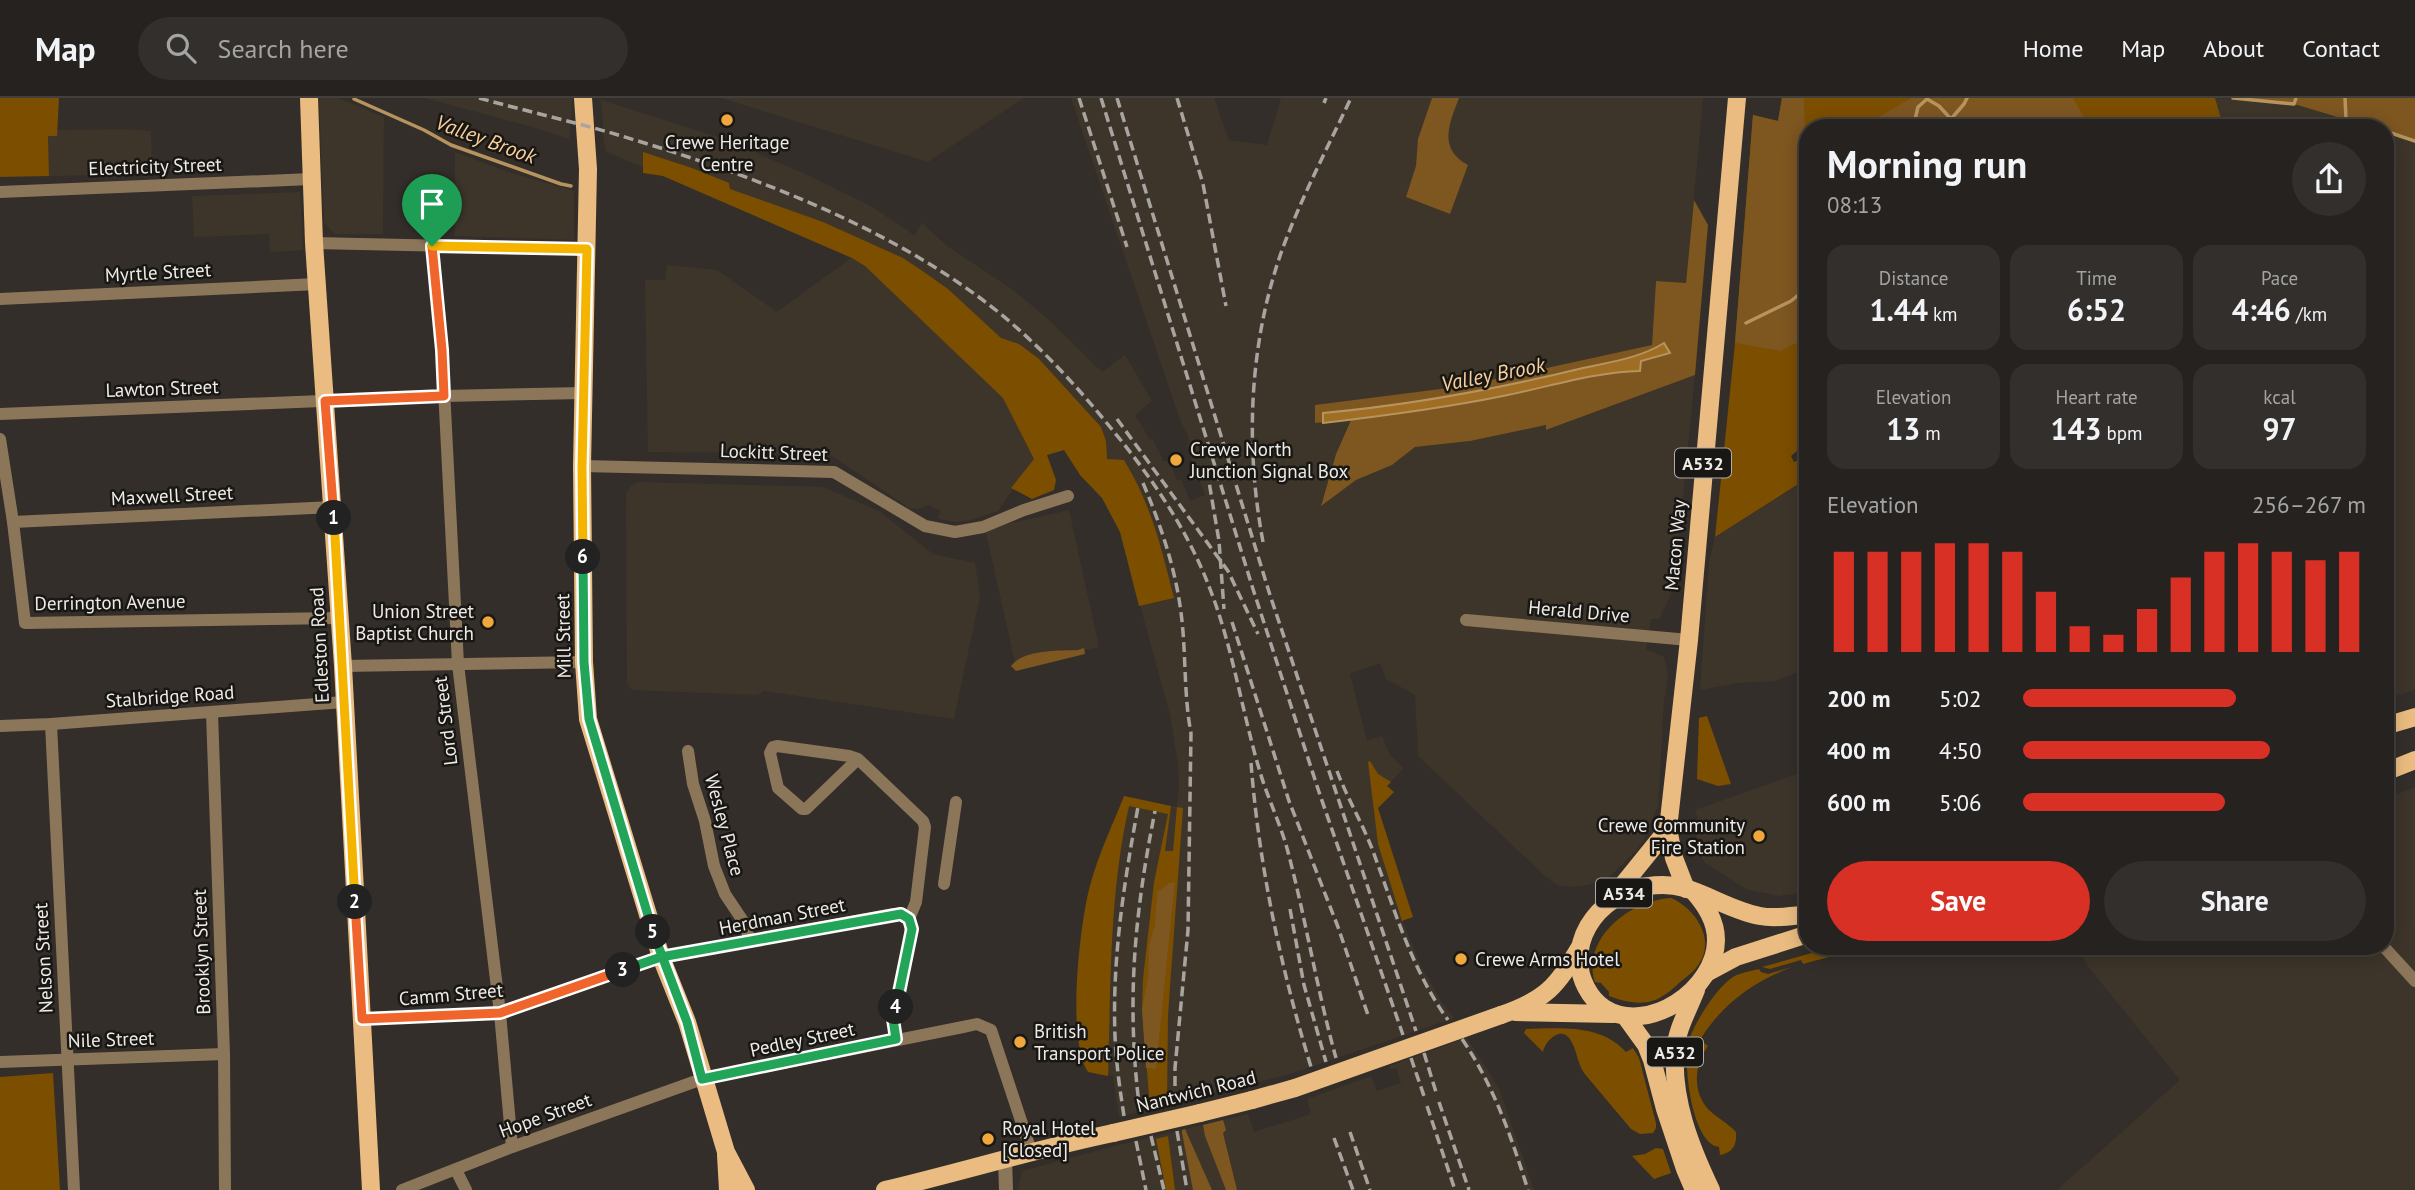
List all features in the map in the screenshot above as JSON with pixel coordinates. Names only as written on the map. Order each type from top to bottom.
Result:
[{"type":"main road","name":"Edleston Road","points":[[309,98],[314,243],[343,666],[372,1190]]},
{"type":"main road","name":"Mill Street","points":[[583,98],[588,169],[582,467],[584,662],[589,719],[661,957],[687,1022],[726,1152],[746,1190]]},
{"type":"main road","name":"Macon Way","points":[[1690,890],[1674,858],[1668,829],[1689,640],[1713,339],[1737,98]]},
{"type":"main road","points":[[2394,723],[2415,717]]},
{"type":"main road","points":[[2394,768],[2415,760]]},
{"type":"main road","points":[[1611,900],[1668,829]]},
{"type":"main road","name":"A534","points":[[1580,947],[1589,925],[1611,900],[1626,892],[1649,887],[1665,885],[1690,890],[1734,909],[1762,917],[1799,915]]},
{"type":"main road","points":[[1690,890],[1707,908],[1715,931],[1714,956],[1703,979]]},
{"type":"main road","name":"A534","points":[[1621,1015],[1662,1010],[1680,1000],[1703,979],[1736,957],[1799,937]]},
{"type":"main road","points":[[1580,947],[1582,980],[1595,1001],[1621,1015]]},
{"type":"main road","name":"Nantwich Road","points":[[885,1190],[1031,1151],[1188,1117],[1295,1088],[1506,1014],[1544,996],[1560,979],[1580,947]]},
{"type":"main road","name":"A532","points":[[1703,979],[1675,1049],[1683,1120],[1692,1150],[1711,1190]]},
{"type":"main road","name":"Nantwich Road","points":[[1506,1014],[1621,1015]]},
{"type":"main road","name":"A532","points":[[1621,1015],[1646,1045],[1653,1060],[1665,1109],[1694,1190]]},
{"type":"main road","name":"Mill Street","points":[[726,1152],[727,1190]]},
{"type":"street","name":"Electricity Street","points":[[0,192],[311,179]]},
{"type":"street","points":[[314,243],[587,249]]},
{"type":"street","name":"Lord Street","points":[[432,246],[442,350],[458,664],[500,1013],[512,1147]]},
{"type":"street","name":"Myrtle Street","points":[[0,299],[317,284]]},
{"type":"street","name":"Lawton Street","points":[[0,414],[583,393]]},
{"type":"street","name":"Derrington Avenue","points":[[1,448],[25,623],[339,618]]},
{"type":"street","name":"Lockitt Street","points":[[582,467],[834,472],[925,526],[955,532],[983,527],[1068,496]]},
{"type":"street","name":"Maxwell Street","points":[[13,522],[333,507]]},
{"type":"street","name":"Herald Drive","points":[[1466,620],[1689,640]]},
{"type":"street","points":[[343,666],[584,662]]},
{"type":"street","name":"Stalbridge Road","points":[[0,726],[344,702]]},
{"type":"street","name":"Brooklyn Street","points":[[212,713],[224,1055],[225,1190]]},
{"type":"street","name":"Nelson Street","points":[[51,724],[74,1190]]},
{"type":"street","points":[[859,759],[806,809],[802,809],[778,788],[770,753],[773,747],[777,746],[849,755],[859,759],[923,821],[924,845],[915,910],[909,919],[911,934],[893,1019],[896,1039]]},
{"type":"street","name":"Wesley Place","points":[[688,751],[693,784],[705,821],[714,866],[724,894],[745,924],[750,942]]},
{"type":"street","points":[[944,884],[956,802]]},
{"type":"street","points":[[924,845],[948,849]]},
{"type":"street","name":"Herdman Street","points":[[661,957],[894,914],[901,914],[909,919]]},
{"type":"street","points":[[2391,955],[2415,981]]},
{"type":"street","name":"Camm Street","points":[[362,1019],[500,1013],[661,957]]},
{"type":"street","name":"Pedley Street","points":[[702,1079],[896,1039],[982,1025],[991,1030],[1031,1151]]},
{"type":"street","name":"Nile Street","points":[[0,1062],[224,1055]]},
{"type":"street","name":"Hope Street","points":[[402,1190],[512,1147],[702,1079]]},
{"type":"street","points":[[1004,1159],[1006,1190]]},
{"type":"street","points":[[456,1170],[466,1190]]},
{"type":"shaded area","points":[[0,98],[59,98],[57,136],[48,136],[49,176],[0,177]]},
{"type":"shaded area","points":[[319,98],[338,98],[384,117],[383,234],[335,234],[324,223]]},
{"type":"shaded area","points":[[425,98],[572,98],[569,139],[539,129]]},
{"type":"shaded area","points":[[721,98],[1024,98],[928,162]]},
{"type":"shaded area","points":[[1071,98],[1214,98],[1229,140],[1267,145],[1281,98],[1703,98],[1686,284],[1656,281],[1652,345],[1351,419],[1336,454],[1321,504],[1356,480],[1392,465],[1415,447],[1470,441],[1547,425],[1547,430],[1695,375],[1674,588],[1659,619],[1651,619],[1646,649],[1664,657],[1668,675],[1658,806],[1646,835],[1637,850],[1608,878],[1588,885],[1557,885],[1418,756],[1415,695],[1386,679],[1380,663],[1350,674],[1367,740],[1382,736],[1390,755],[1404,768],[1387,786],[1392,790],[1373,810],[1385,868],[1405,927],[1421,966],[1454,1018],[1290,1074],[1119,1117],[1113,1076],[1095,1072],[1120,814],[1124,796],[1177,807],[1179,785],[1170,715],[1120,532],[1102,498],[1080,475],[1064,450],[1034,459],[998,511],[955,522],[938,519],[940,511],[929,505],[918,509],[909,508],[828,453],[648,452],[645,280],[665,280],[667,265],[717,270],[777,312],[851,258],[605,151],[601,100],[721,138],[801,172],[869,205],[914,235],[922,223],[947,246],[1013,290],[1048,319],[1102,372],[1125,355],[1152,401],[1135,415],[1150,440],[1153,439],[1163,461],[1170,462],[1177,480],[1181,479],[1190,501],[1205,495],[1187,447],[1189,439],[1179,417]]},
{"type":"shaded area","points":[[1432,98],[1459,98],[1448,135],[1449,144],[1459,159],[1468,165],[1450,214],[1406,197],[1416,166],[1418,139]]},
{"type":"shaded area","points":[[1782,98],[2215,98],[2221,119],[1799,119],[1799,449],[1791,456],[1794,462],[1799,460],[1799,484],[1715,537],[1735,343],[1753,115],[1778,121]]},
{"type":"shaded area","points":[[1782,98],[1804,98],[1804,119],[1799,119],[1797,189],[1799,342],[1781,351],[1735,343],[1753,115],[1778,121]]},
{"type":"shaded area","points":[[1911,98],[2073,98],[2085,119],[1875,119]]},
{"type":"shaded area","points":[[2215,98],[2294,104],[2344,119],[2221,119]]},
{"type":"shaded area","points":[[2233,98],[2415,98],[2415,141],[2394,134],[2394,119],[2344,119],[2294,104]]},
{"type":"shaded area","points":[[57,130],[151,131],[152,174],[49,176],[48,136],[57,136]]},
{"type":"shaded area","points":[[2394,134],[2415,141],[2415,690],[2394,697]]},
{"type":"shaded area","points":[[455,152],[508,172],[574,191],[574,240],[455,236]]},
{"type":"shaded area","points":[[643,152],[729,183],[730,189],[823,222],[903,258],[948,289],[1001,338],[1019,344],[1039,359],[1101,427],[1106,441],[1107,459],[1124,460],[1134,477],[1155,527],[1174,598],[1139,606],[1120,532],[1102,498],[1080,475],[1064,450],[1047,455],[1056,480],[1054,490],[1032,499],[1011,488],[1034,459],[1003,398],[865,266],[663,176],[643,173]]},
{"type":"shaded area","points":[[300,192],[303,250],[270,252],[269,234],[194,237],[192,196]]},
{"type":"shaded area","points":[[1694,200],[1708,225],[1695,375],[1546,430],[1546,425],[1470,441],[1415,447],[1392,465],[1356,480],[1321,506],[1336,454],[1351,420],[1315,423],[1315,405],[1464,386],[1652,345],[1656,281],[1686,283]]},
{"type":"shaded area","points":[[1664,343],[1670,353],[1641,361],[1640,371],[1588,377],[1503,396],[1391,415],[1323,423],[1323,413],[1421,401],[1518,383],[1625,359]]},
{"type":"shaded area","points":[[638,482],[823,487],[879,511],[933,554],[975,563],[980,596],[954,719],[764,691],[757,695],[632,690],[627,683],[626,494],[631,486]]},
{"type":"shaded area","points":[[1799,484],[1799,674],[1775,681],[1738,683],[1700,690],[1709,562],[1715,537]]},
{"type":"shaded area","points":[[1069,510],[1099,647],[1016,667],[985,529]]},
{"type":"shaded area","points":[[1084,648],[1085,654],[1016,671],[1011,666],[1024,656]]},
{"type":"shaded area","points":[[1707,716],[1731,784],[1718,786],[1697,779],[1699,718]]},
{"type":"shaded area","points":[[1370,761],[1378,774],[1391,782],[1387,786],[1394,792],[1378,808],[1413,917],[1402,921],[1378,844]]},
{"type":"shaded area","points":[[1799,773],[1799,893],[1779,896],[1748,890],[1705,863],[1696,848],[1695,810]]},
{"type":"shaded area","points":[[2415,787],[2415,1190],[2057,1190],[2180,1080],[2081,955],[2394,955],[2394,795]]},
{"type":"shaded area","points":[[1124,796],[1171,806],[1165,851],[1173,851],[1177,807],[1183,808],[1168,1015],[1167,1104],[1150,1108],[1142,1009],[1143,979],[1154,882],[1168,814],[1129,806],[1114,907],[1108,1076],[1088,1072],[1081,1056],[1078,1034],[1077,979],[1087,899],[1098,860]]},
{"type":"shaded area","points":[[1175,882],[1156,1069],[1146,1068],[1142,1009],[1148,978],[1149,945],[1155,925],[1157,892]]},
{"type":"shaded area","points":[[1671,898],[1688,909],[1700,925],[1705,945],[1699,964],[1670,991],[1652,1001],[1630,1002],[1609,996],[1601,983],[1595,982],[1593,966],[1595,951],[1602,937],[1613,924],[1640,906]]},
{"type":"shaded area","points":[[1805,955],[1836,955],[1803,964],[1801,960],[1770,969],[1762,967]]},
{"type":"shaded area","points":[[1792,967],[1752,987],[1728,1005],[1700,1040],[1708,1046],[1698,1070],[1700,1095],[1709,1110],[1736,1132],[1733,1148],[1720,1155],[1719,1147],[1710,1143],[1702,1133],[1691,1101],[1687,1066],[1689,1040],[1707,1006],[1733,977],[1759,969],[1768,974]]},
{"type":"shaded area","points":[[1553,1028],[1593,1032],[1605,1036],[1626,1052],[1633,1048],[1639,1058],[1656,1123],[1653,1133],[1640,1134],[1631,1129],[1584,1073],[1567,1036],[1554,1036],[1543,1052],[1524,1033],[1526,1029]]},
{"type":"shaded area","points":[[1467,1038],[1499,1088],[1534,1190],[1018,1190],[1022,1171],[1115,1146],[1248,1114],[1254,1132],[1311,1114],[1307,1099],[1371,1076],[1377,1091],[1401,1083],[1396,1068],[1390,1069],[1389,1066]]},
{"type":"shaded area","points":[[53,1073],[60,1190],[0,1190],[0,1077]]},
{"type":"shaded area","points":[[1223,1120],[1226,1130],[1223,1133],[1237,1190],[1226,1190],[1205,1136],[1203,1125]]},
{"type":"shaded area","points":[[1185,1129],[1212,1190],[1193,1190],[1182,1133]]},
{"type":"shaded area","points":[[1168,1136],[1175,1190],[1166,1190],[1156,1139]]},
{"type":"shaded area","points":[[1656,1148],[1663,1149],[1671,1173],[1654,1179],[1632,1156],[1645,1154]]},
{"type":"waterway","name":"Valley Brook","points":[[1951,119],[1967,98]]},
{"type":"waterway","name":"Valley Brook","points":[[2233,98],[2294,104],[2296,98]]},
{"type":"waterway","name":"Valley Brook","points":[[2345,98],[2346,119]]},
{"type":"waterway","name":"Valley Brook","points":[[354,99],[451,145],[571,186]]},
{"type":"waterway","name":"Valley Brook","points":[[1915,119],[1918,107],[1927,99],[1939,106],[1951,119]]},
{"type":"waterway","name":"Valley Brook","points":[[2394,134],[2415,141]]},
{"type":"waterway","name":"Valley Brook","points":[[1746,323],[1799,294]]},
{"type":"railway","points":[[479,98],[608,132],[710,164],[861,226],[954,280],[997,311],[1043,352],[1084,396],[1125,445],[1167,504],[1191,546],[1210,589],[1225,634],[1260,772],[1288,852],[1336,1058]]},
{"type":"railway","points":[[1079,98],[1127,247]]},
{"type":"railway","points":[[1101,98],[1253,589],[1319,792],[1403,1035]]},
{"type":"railway","points":[[1117,98],[1270,595],[1416,1031]]},
{"type":"railway","points":[[1177,98],[1203,184],[1226,306]]},
{"type":"railway","points":[[1324,103],[1326,98]]},
{"type":"railway","points":[[1263,542],[1257,506],[1252,433],[1256,360],[1262,323],[1288,233],[1351,98]]},
{"type":"railway","points":[[1117,419],[1228,571],[1258,634]]},
{"type":"railway","points":[[1207,470],[1219,541],[1224,609]]},
{"type":"railway","points":[[1143,483],[1162,534],[1176,586],[1182,621],[1191,733],[1188,930],[1175,1068],[1175,1103]]},
{"type":"railway","points":[[1232,622],[1289,801],[1338,927],[1369,1018]]},
{"type":"railway","points":[[1251,763],[1273,917],[1290,993],[1311,1067]]},
{"type":"railway","points":[[1337,771],[1370,844],[1414,961],[1448,1020]]},
{"type":"railway","points":[[1124,1116],[1116,1046],[1115,978],[1124,893],[1138,807]]},
{"type":"railway","points":[[1140,1112],[1133,1035],[1134,961],[1142,887],[1155,811]]},
{"type":"railway","points":[[1290,909],[1304,985],[1326,1062]]},
{"type":"railway","points":[[1462,1039],[1492,1093],[1528,1190]]},
{"type":"railway","points":[[1424,1053],[1436,1092]]},
{"type":"railway","points":[[1411,1058],[1424,1096]]},
{"type":"railway","points":[[1439,1102],[1469,1190]]},
{"type":"railway","points":[[1427,1106],[1455,1190]]},
{"type":"railway","points":[[1177,1131],[1187,1190]]},
{"type":"railway","points":[[1350,1132],[1370,1190]]},
{"type":"railway","points":[[1151,1136],[1164,1190]]},
{"type":"railway","points":[[1334,1138],[1353,1190]]},
{"type":"railway","points":[[1136,1141],[1146,1190]]},
{"type":"place","name":"Crewe Heritage Centre","points":[[727,120]]},
{"type":"place","name":"Crewe North Junction Signal Box","points":[[1176,460]]},
{"type":"place","name":"Union Street Baptist Church","points":[[488,622]]},
{"type":"place","name":"Crewe Community Fire Station","points":[[1759,836]]},
{"type":"place","name":"Crewe Arms Hotel","points":[[1461,959]]},
{"type":"place","name":"British Transport Police","points":[[1020,1042]]},
{"type":"place","name":"Royal Hotel [Closed]","points":[[988,1139]]},
{"type":"route","points":[[432,246],[444,396],[325,401],[343,666],[362,1019],[500,1013],[661,957],[901,914],[909,919],[912,929],[893,1019],[896,1039],[702,1079],[687,1022],[661,957],[589,719],[584,662],[582,467],[587,249],[432,246]]}]
